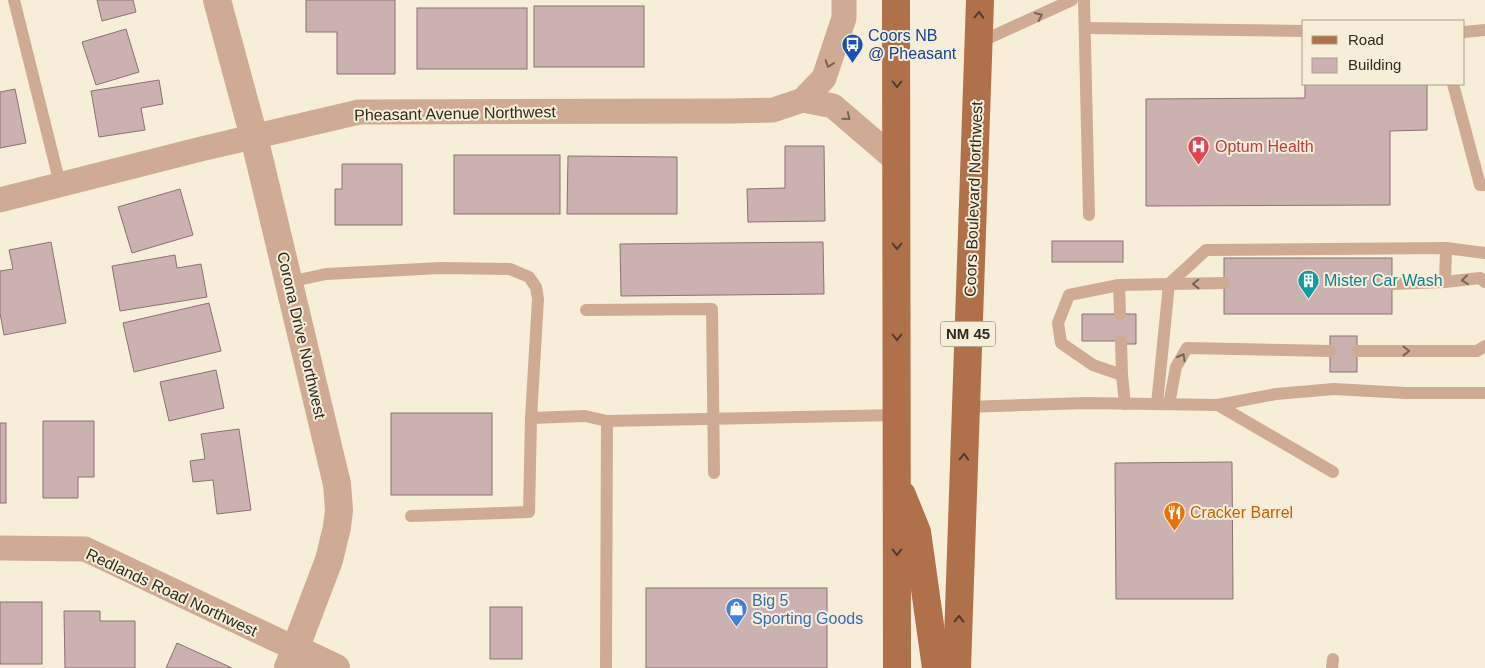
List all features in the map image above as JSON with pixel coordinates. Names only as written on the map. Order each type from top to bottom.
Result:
[{"type":"main road","points":[[896,0],[897,668]]},
{"type":"main road","name":"Coors Boulevard Northwest","points":[[957,668],[980,0]]},
{"type":"main road","points":[[897,482],[918,532],[936,668]]},
{"type":"street","name":"Corona Drive Northwest","points":[[217,0],[254,137],[337,484],[339,510],[337,528],[329,560],[292,658]]},
{"type":"street","points":[[803,100],[824,78],[844,18],[844,0]]},
{"type":"street","name":"Pheasant Avenue Northwest","points":[[0,200],[202,148],[359,112],[772,110],[803,100],[833,106],[897,161]]},
{"type":"street","name":"Redlands Road Northwest","points":[[0,548],[85,549],[292,658],[336,668]]},
{"type":"lane","points":[[14,0],[60,184]]},
{"type":"lane","points":[[978,43],[1072,0]]},
{"type":"lane","points":[[1084,0],[1089,215]]},
{"type":"lane","points":[[1084,28],[1302,31]]},
{"type":"lane","points":[[1465,32],[1485,30]]},
{"type":"lane","points":[[1453,85],[1480,185],[1485,185]]},
{"type":"lane","points":[[1163,404],[1169,284],[1206,250],[1446,248],[1485,254]]},
{"type":"lane","points":[[1445,282],[1446,248]]},
{"type":"lane","points":[[289,282],[326,274],[441,268],[510,268],[529,277],[536,288],[538,299],[531,418],[529,512],[411,516]]},
{"type":"lane","points":[[1392,284],[1445,282],[1480,278],[1485,282]]},
{"type":"lane","points":[[1122,375],[1092,365],[1061,343],[1058,323],[1069,295],[1119,284],[1224,283]]},
{"type":"lane","points":[[1119,284],[1120,314]]},
{"type":"lane","points":[[586,310],[712,308],[714,473]]},
{"type":"lane","points":[[1121,340],[1125,404]]},
{"type":"lane","points":[[1357,352],[1477,351],[1485,346]]},
{"type":"lane","points":[[1163,404],[1176,367],[1187,348],[1330,352]]},
{"type":"lane","points":[[966,407],[1086,403],[1218,404],[1276,394],[1334,389],[1406,393],[1485,393]]},
{"type":"lane","points":[[1218,404],[1333,472]]},
{"type":"lane","points":[[531,418],[585,416],[606,420],[897,415]]},
{"type":"lane","points":[[606,420],[606,668]]},
{"type":"building","points":[[97,0],[133,0],[136,12],[102,21]]},
{"type":"building","points":[[306,0],[395,0],[395,74],[337,74],[337,32],[306,32]]},
{"type":"building","points":[[534,6],[644,6],[644,67],[534,67]]},
{"type":"building","points":[[417,8],[527,8],[527,69],[417,69]]},
{"type":"building","points":[[126,29],[139,72],[96,85],[82,42]]},
{"type":"building","points":[[159,80],[163,104],[141,108],[145,130],[99,137],[91,91]]},
{"type":"building","points":[[1305,85],[1427,85],[1427,130],[1390,131],[1390,205],[1146,206],[1146,99],[1305,98]]},
{"type":"building","points":[[15,89],[26,143],[0,148],[0,92]]},
{"type":"building","points":[[785,146],[824,146],[825,221],[748,222],[747,189],[785,188]]},
{"type":"building","points":[[454,155],[560,155],[560,214],[454,214]]},
{"type":"building","points":[[568,156],[677,157],[677,214],[567,214]]},
{"type":"building","points":[[342,164],[402,164],[402,225],[335,225],[335,189],[342,189]]},
{"type":"building","points":[[180,189],[193,235],[132,253],[118,207]]},
{"type":"building","points":[[1052,241],[1123,241],[1123,262],[1052,262]]},
{"type":"building","points":[[51,242],[66,323],[4,335],[0,313],[0,271],[13,269],[9,250]]},
{"type":"building","points":[[823,242],[824,294],[621,296],[620,244]]},
{"type":"building","points":[[175,255],[177,268],[201,264],[207,297],[120,311],[112,266]]},
{"type":"building","name":"Mister Car Wash","points":[[1224,258],[1392,258],[1392,314],[1224,314]]},
{"type":"building","points":[[209,303],[221,351],[134,372],[123,323]]},
{"type":"building","points":[[1082,314],[1136,314],[1136,344],[1123,344],[1123,341],[1082,341]]},
{"type":"building","points":[[1330,336],[1357,336],[1357,372],[1330,372]]},
{"type":"building","points":[[216,370],[224,408],[169,421],[160,382]]},
{"type":"building","points":[[391,413],[492,413],[492,495],[391,495]]},
{"type":"building","points":[[43,421],[94,421],[94,477],[78,477],[78,498],[43,498]]},
{"type":"building","points":[[0,423],[6,423],[6,503],[0,503]]},
{"type":"building","points":[[239,429],[251,510],[217,514],[213,480],[193,482],[190,461],[205,459],[201,434]]},
{"type":"building","name":"Cracker Barrel","points":[[1232,462],[1233,599],[1116,599],[1115,463]]},
{"type":"building","name":"Big 5 Sporting Goods","points":[[646,588],[827,588],[827,668],[646,668]]},
{"type":"building","points":[[0,602],[42,602],[42,664],[0,664]]},
{"type":"building","points":[[490,607],[522,607],[522,659],[490,659]]},
{"type":"building","points":[[64,611],[100,611],[100,621],[135,621],[135,668],[65,668]]},
{"type":"building","points":[[177,643],[232,668],[166,668]]},
{"type":"place","name":"Coors NB @ Pheasant","points":[[852,63]]},
{"type":"place","name":"Optum Health","points":[[1199,165]]},
{"type":"place","name":"Mister Car Wash","points":[[1308,299]]},
{"type":"place","name":"Cracker Barrel","points":[[1174,531]]},
{"type":"place","name":"Big 5 Sporting Goods","points":[[736,628]]}]
